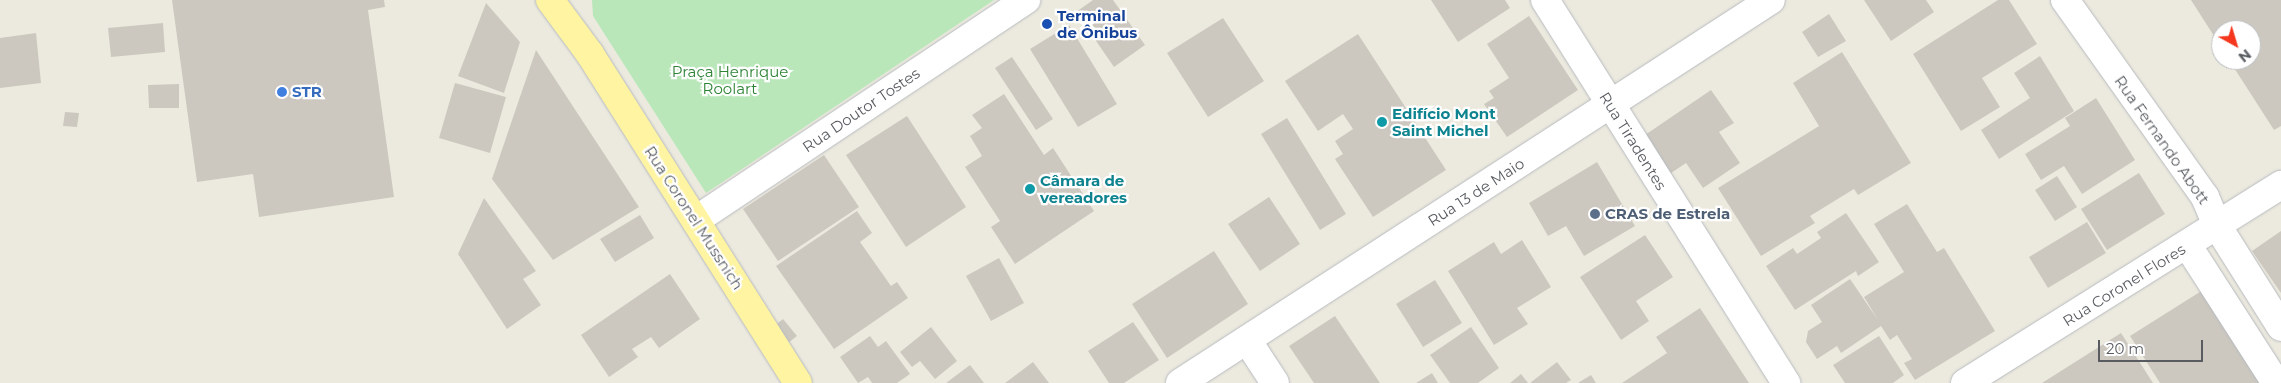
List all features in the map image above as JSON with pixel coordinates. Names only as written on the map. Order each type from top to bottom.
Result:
[{"type":"main road","name":"Rua Coronel Mussnich","points":[[550,0],[590,54],[798,383]]},
{"type":"main road","name":"Rua Coronel Mussnich","points":[[571,0],[590,54]]},
{"type":"street","name":"Rua Doutor Tostes","points":[[696,220],[1026,0]]},
{"type":"street","name":"Rua Tiradentes","points":[[1545,0],[1786,383]]},
{"type":"street","name":"Rua 13 de Maio","points":[[1180,383],[1771,0]]},
{"type":"street","name":"Rua Fernando Abott","points":[[2064,0],[2205,197],[2218,227],[2281,327]]},
{"type":"street","name":"Rua Coronel Flores","points":[[1965,383],[2188,246],[2281,185]]},
{"type":"street","points":[[2218,227],[2214,260],[2281,364]]},
{"type":"street","points":[[2188,246],[2276,383]]},
{"type":"street","points":[[1247,340],[1275,383]]},
{"type":"green space","name":"Praça Henrique Roolart","points":[[592,0],[994,0],[706,193],[593,16]]},
{"type":"building","name":"STR","points":[[172,0],[384,0],[385,7],[368,10],[394,197],[259,217],[253,174],[197,182]]},
{"type":"building","points":[[1093,0],[1113,0],[1145,45],[1114,67],[1076,12]]},
{"type":"building","points":[[1431,0],[1505,0],[1510,8],[1458,42]]},
{"type":"building","points":[[1864,0],[1926,0],[1934,12],[1891,41]]},
{"type":"building","points":[[1998,0],[2009,0],[2037,44],[1982,78],[2000,107],[1961,131],[1913,54]]},
{"type":"building","points":[[2191,0],[2281,0],[2281,126],[2274,130],[2235,70],[2261,70],[2261,20],[2211,20],[2211,31]]},
{"type":"building","points":[[486,3],[520,42],[504,93],[458,76]]},
{"type":"building","points":[[1829,14],[1846,41],[1818,57],[1802,32]]},
{"type":"building","points":[[1529,16],[1578,90],[1507,137],[1484,104],[1494,98],[1489,91],[1509,78],[1487,44]]},
{"type":"building","points":[[1223,18],[1264,81],[1208,117],[1167,53]]},
{"type":"building","points":[[163,23],[165,52],[111,57],[108,28]]},
{"type":"building","points":[[1069,25],[1117,104],[1078,127],[1030,49]]},
{"type":"building","points":[[36,33],[41,83],[0,88],[0,38]]},
{"type":"building","name":"Edifício Mont Saint Michel","points":[[1358,34],[1446,170],[1373,217],[1335,159],[1343,154],[1335,141],[1353,129],[1343,114],[1318,131],[1285,81]]},
{"type":"building","points":[[536,50],[639,207],[553,260],[492,179]]},
{"type":"building","points":[[1842,52],[1911,163],[1858,195],[1854,189],[1810,216],[1815,223],[1761,256],[1718,188],[1819,126],[1793,83]]},
{"type":"building","points":[[2040,56],[2074,111],[1999,159],[1981,130],[2030,98],[2014,73]]},
{"type":"building","points":[[1012,57],[1053,119],[1036,130],[995,68]]},
{"type":"building","points":[[455,83],[506,97],[490,153],[439,138]]},
{"type":"building","points":[[179,84],[179,108],[149,108],[148,85]]},
{"type":"building","points":[[1711,90],[1734,123],[1719,132],[1740,163],[1703,188],[1686,163],[1671,173],[1645,135]]},
{"type":"building","name":"Câmara de vereadores","points":[[1004,94],[1044,155],[1053,148],[1094,211],[1015,264],[991,227],[1000,221],[965,167],[982,156],[970,136],[982,128],[972,115]]},
{"type":"building","points":[[2096,98],[2135,160],[2082,194],[2064,166],[2041,180],[2025,154],[2070,126],[2065,118]]},
{"type":"building","points":[[65,112],[79,113],[77,127],[63,126]]},
{"type":"building","points":[[907,116],[966,207],[906,247],[846,155]]},
{"type":"building","points":[[1287,118],[1346,214],[1320,230],[1261,134]]},
{"type":"building","points":[[824,155],[859,207],[778,261],[743,209]]},
{"type":"building","name":"CRAS de Estrela","points":[[1597,162],[1635,226],[1584,256],[1566,226],[1548,236],[1529,203]]},
{"type":"building","points":[[2139,173],[2165,214],[2107,250],[2081,209]]},
{"type":"building","points":[[2057,176],[2077,207],[2055,221],[2035,190]]},
{"type":"building","points":[[1269,197],[1300,244],[1260,271],[1228,224]]},
{"type":"building","points":[[484,198],[536,271],[523,279],[541,305],[507,329],[458,254]]},
{"type":"building","points":[[1907,204],[1937,252],[1944,248],[1995,331],[1915,380],[1904,363],[1912,359],[1897,335],[1890,340],[1881,326],[1841,353],[1837,346],[1817,359],[1806,342],[1808,331],[1822,322],[1811,305],[1850,279],[1878,320],[1864,297],[1904,272],[1874,224]]},
{"type":"building","points":[[857,211],[872,233],[860,242],[891,286],[897,282],[908,298],[834,349],[776,266]]},
{"type":"building","points":[[1846,213],[1879,262],[1858,276],[1856,271],[1795,310],[1766,266],[1793,248],[1797,254],[1821,238],[1817,232]]},
{"type":"building","points":[[640,215],[654,238],[615,262],[600,239]]},
{"type":"building","points":[[2087,222],[2106,253],[2048,288],[2029,257]]},
{"type":"building","points":[[2281,231],[2281,293],[2252,251]]},
{"type":"building","points":[[1645,235],[1673,277],[1636,301],[1649,321],[1621,340],[1580,277]]},
{"type":"building","points":[[1522,240],[1551,287],[1517,308],[1528,324],[1494,345],[1448,271],[1494,242],[1501,254]]},
{"type":"building","points":[[1214,251],[1248,304],[1167,358],[1132,304]]},
{"type":"building","points":[[999,258],[1024,303],[991,321],[966,276]]},
{"type":"building","points":[[670,274],[700,319],[659,348],[651,337],[632,349],[638,357],[609,377],[581,335]]},
{"type":"building","points":[[1435,280],[1462,323],[1423,347],[1396,304]]},
{"type":"building","points":[[2203,290],[2262,383],[2160,383],[2130,336]]},
{"type":"building","points":[[1700,308],[1749,383],[1622,383],[1667,353],[1656,337]]},
{"type":"building","points":[[1335,316],[1380,383],[1314,383],[1289,346]]},
{"type":"building","points":[[783,319],[797,336],[788,343],[774,326]]},
{"type":"building","points":[[1133,322],[1159,360],[1124,383],[1109,383],[1088,351]]},
{"type":"building","points":[[931,327],[957,361],[935,379],[920,361],[912,367],[900,352]]},
{"type":"building","points":[[1471,327],[1499,368],[1478,383],[1450,383],[1430,355]]},
{"type":"building","points":[[2121,333],[2153,383],[2042,383]]},
{"type":"building","points":[[870,336],[878,347],[886,341],[910,374],[897,383],[872,383],[868,377],[858,383],[840,357]]},
{"type":"building","points":[[1879,336],[1904,375],[1893,383],[1845,383],[1833,365]]},
{"type":"building","points":[[1033,362],[1049,383],[1005,383]]},
{"type":"building","points":[[1557,362],[1571,380],[1566,383],[1530,383]]},
{"type":"building","points":[[970,365],[984,383],[946,383]]},
{"type":"building","points":[[1432,373],[1438,383],[1416,383]]},
{"type":"building","points":[[1521,374],[1528,383],[1510,383]]},
{"type":"building","points":[[1591,375],[1596,383],[1578,383]]},
{"type":"place","name":"Terminal de Ônibus","points":[[1047,24]]},
{"type":"place","name":"STR","points":[[282,92]]},
{"type":"place","name":"Edifício Mont Saint Michel","points":[[1382,122]]},
{"type":"place","name":"Câmara de vereadores","points":[[1030,189]]},
{"type":"place","name":"CRAS de Estrela","points":[[1595,214]]}]
